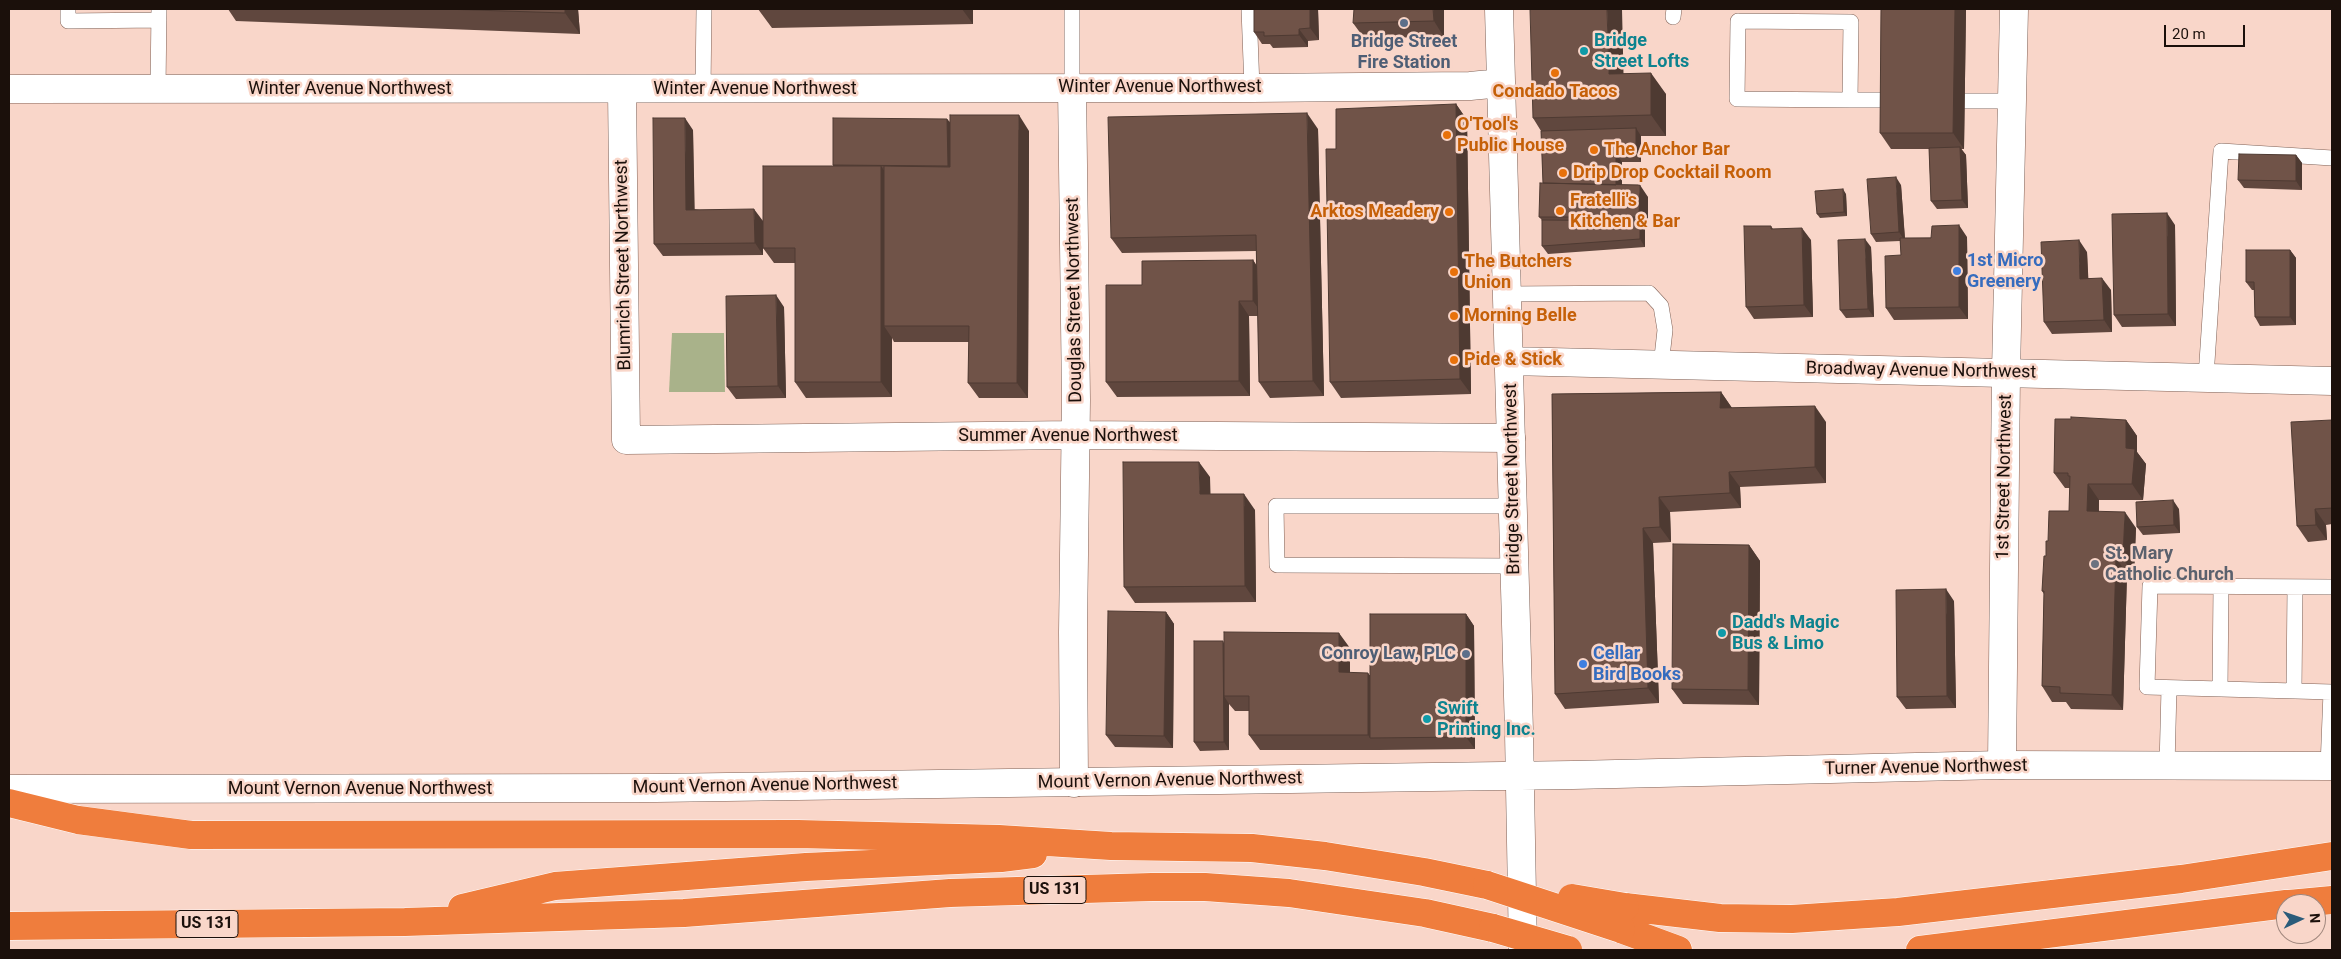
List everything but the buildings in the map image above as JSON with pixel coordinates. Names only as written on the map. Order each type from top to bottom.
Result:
[{"type":"highway","points":[[9,803],[78,820],[191,835],[798,834],[999,839],[1111,846],[1252,848],[1325,856],[1424,872],[1487,885],[1623,918],[1792,919],[1898,912],[2181,879],[2332,856]]},
{"type":"highway","points":[[405,922],[555,886],[806,867],[1001,858],[1111,846]]},
{"type":"highway","name":"US 131","points":[[9,926],[405,922],[684,912],[950,893],[1205,887],[1289,893],[1425,913],[1493,928],[1568,950]]},
{"type":"highway","points":[[1920,950],[2276,906]]},
{"type":"highway","points":[[1623,918],[1678,950]]},
{"type":"highway","points":[[1493,928],[1531,950]]},
{"type":"street","name":"Bridge Street Northwest","points":[[1499,9],[1510,361],[1523,950]]},
{"type":"street","name":"1st Street Northwest","points":[[2002,765],[2006,372],[2014,9]]},
{"type":"street","name":"Winter Avenue Northwest","points":[[9,89],[1252,88],[1470,86],[1501,83]]},
{"type":"street","name":"Douglas Street Northwest","points":[[1072,87],[1076,435],[1074,783]]},
{"type":"street","name":"Blumrich Street Northwest","points":[[622,90],[626,440]]},
{"type":"street","name":"Broadway Avenue Northwest","points":[[1510,361],[1661,366],[2332,380]]},
{"type":"street","name":"Summer Avenue Northwest","points":[[626,440],[1076,435],[1511,438]]},
{"type":"street","name":"Turner Avenue Northwest","points":[[1520,776],[2002,765],[2330,766]]},
{"type":"street","name":"Mount Vernon Avenue Northwest","points":[[9,789],[656,788],[1520,776]]},
{"type":"lane","points":[[68,9],[68,21],[159,15],[158,90]]},
{"type":"lane","points":[[703,89],[704,9]]},
{"type":"lane","points":[[1072,9],[1072,87]]},
{"type":"lane","points":[[1249,9],[1252,88]]},
{"type":"lane","points":[[1850,100],[1850,22],[1738,21],[1737,99],[1850,100],[1891,100]]},
{"type":"lane","points":[[1964,101],[2012,101]]},
{"type":"lane","points":[[2206,377],[2221,151],[2332,158]]},
{"type":"lane","points":[[1508,294],[1649,293],[1661,306],[1665,330],[1661,366]]},
{"type":"lane","points":[[2332,375],[2332,380]]},
{"type":"lane","points":[[1513,506],[1276,506],[1277,565],[1515,566]]},
{"type":"lane","points":[[2330,766],[2332,692],[2147,687],[2150,586],[2332,587]]},
{"type":"lane","points":[[2220,689],[2221,586]]},
{"type":"lane","points":[[2294,691],[2295,587]]},
{"type":"lane","points":[[2167,767],[2169,688]]},
{"type":"green space","points":[[672,333],[724,333],[725,392],[669,392]]},
{"type":"place","name":"Bridge Street Fire Station","points":[[1404,23]]},
{"type":"place","name":"Bridge Street Lofts","points":[[1584,51]]},
{"type":"place","name":"Condado Tacos","points":[[1555,73]]},
{"type":"place","name":"O'Tool's Public House","points":[[1447,135]]},
{"type":"place","name":"The Anchor Bar","points":[[1594,150]]},
{"type":"place","name":"Drip Drop Cocktail Room","points":[[1563,173]]},
{"type":"place","name":"Fratelli's Kitchen & Bar","points":[[1560,211]]},
{"type":"place","name":"Arktos Meadery","points":[[1449,212]]},
{"type":"place","name":"1st Micro Greenery","points":[[1957,271]]},
{"type":"place","name":"The Butchers Union","points":[[1454,272]]},
{"type":"place","name":"Morning Belle","points":[[1454,316]]},
{"type":"place","name":"Pide & Stick","points":[[1454,360]]},
{"type":"place","name":"St. Mary Catholic Church","points":[[2095,564]]},
{"type":"place","name":"Dadd's Magic Bus & Limo","points":[[1722,633]]},
{"type":"place","name":"Conroy Law, PLC","points":[[1466,654]]},
{"type":"place","name":"Cellar Bird Books","points":[[1583,664]]},
{"type":"place","name":"Swift Printing Inc.","points":[[1427,719]]}]
